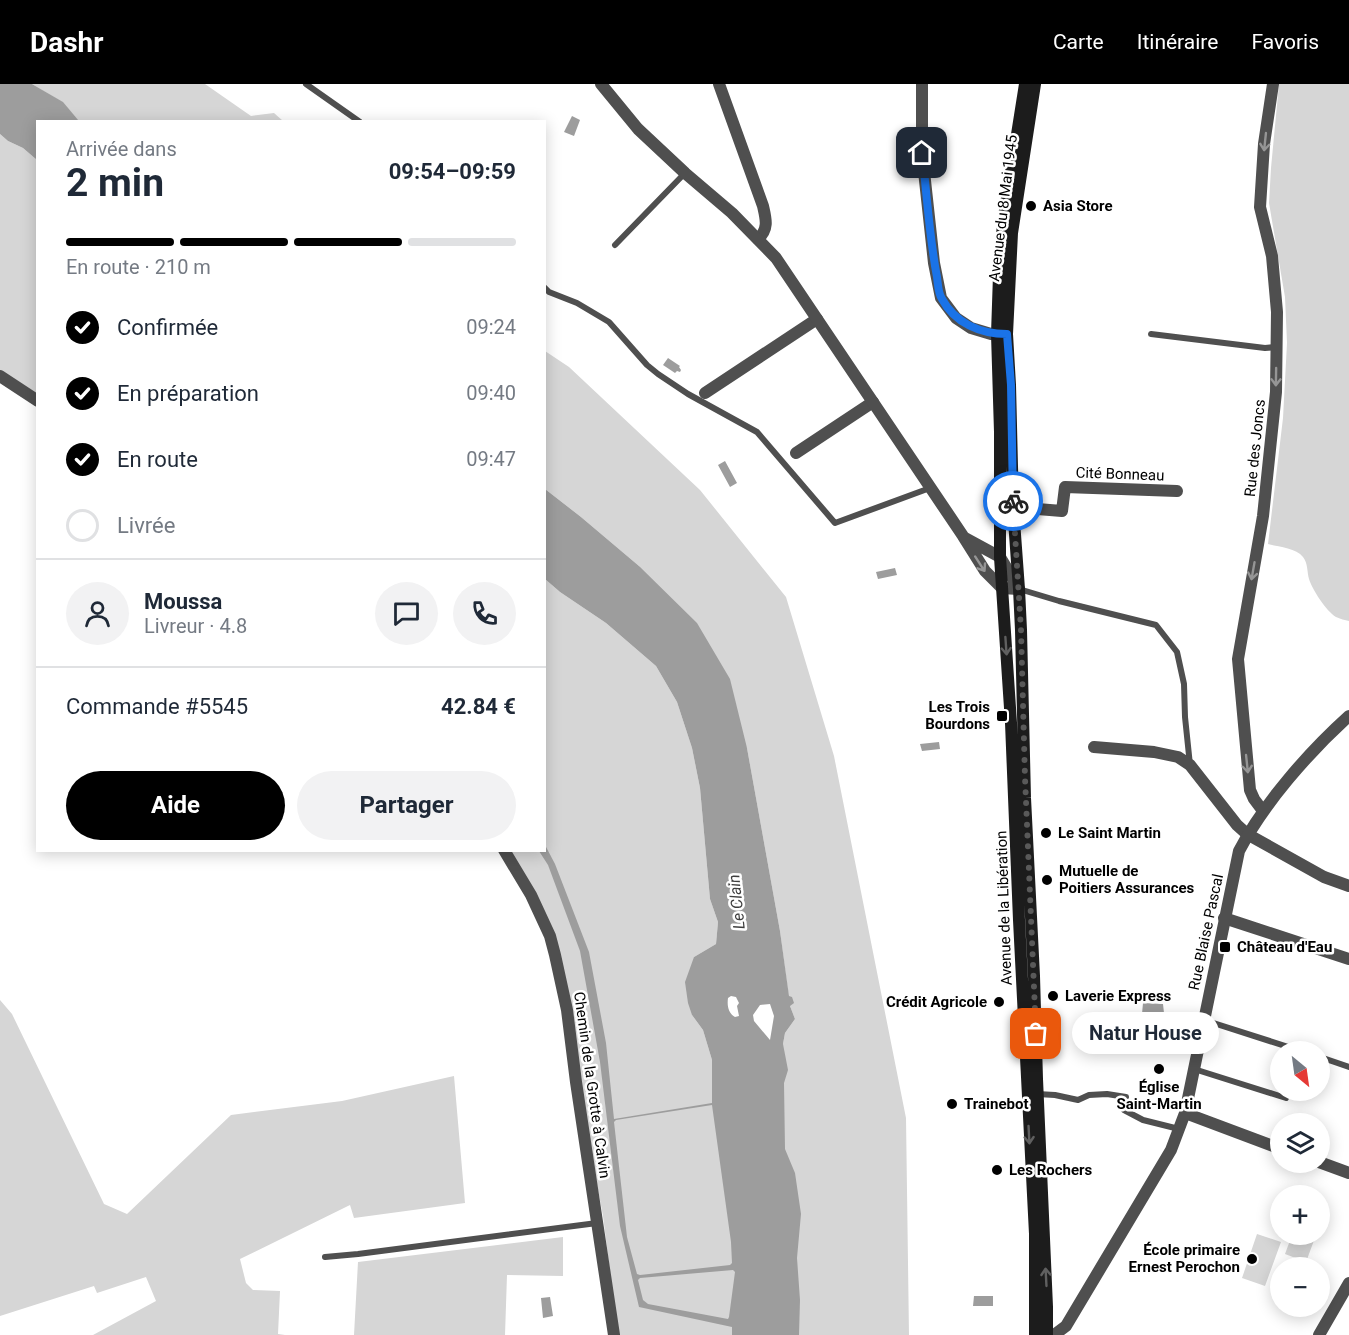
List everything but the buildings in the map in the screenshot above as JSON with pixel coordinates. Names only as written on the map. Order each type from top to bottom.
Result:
[{"type":"main road","name":"Avenue du 8 Mai 1945","points":[[1002,588],[1000,432],[1002,334],[999,275],[1003,222],[1025,84]]},
{"type":"main road","name":"Avenue du 8 Mai 1945","points":[[1019,589],[1013,507],[1011,385],[1002,334],[1012,233],[1035,84]]},
{"type":"main road","name":"Avenue de la Libération","points":[[1002,588],[1021,835],[1032,1095],[1047,1335]]},
{"type":"main road","name":"Avenue de la Libération","points":[[1019,589],[1023,692],[1021,835]]},
{"type":"main road","name":"Avenue de la Libération","points":[[1035,1335],[1037,1174]]},
{"type":"street","points":[[601,84],[638,129],[732,213],[776,258],[985,571],[1002,588],[1019,589]]},
{"type":"street","points":[[718,84],[763,206],[767,224],[765,231],[758,239]]},
{"type":"street","points":[[922,84],[922,153],[934,263],[941,298],[956,318],[971,328],[1002,334]]},
{"type":"street","name":"Rue des Joncs","points":[[1263,811],[1250,790],[1238,659],[1263,516],[1276,392],[1277,312],[1272,256],[1260,207],[1264,144],[1273,84]]},
{"type":"street","points":[[705,393],[817,320]]},
{"type":"street","points":[[1,376],[36,400]]},
{"type":"street","points":[[795,453],[873,402]]},
{"type":"street","name":"Cité Bonneau","points":[[1013,507],[1062,511],[1065,487],[1177,491]]},
{"type":"street","points":[[963,536],[1000,557],[1019,589]]},
{"type":"street","name":"Rue Blaise Pascal","points":[[1054,1335],[1066,1326],[1171,1150],[1185,1113],[1224,918],[1239,851],[1247,834],[1263,811],[1325,737],[1349,716]]},
{"type":"street","points":[[1094,747],[1154,752],[1178,757],[1190,765],[1223,808],[1247,834],[1324,877],[1349,886]]},
{"type":"street","name":"Chemin de la Grotte à Calvin","points":[[505,852],[531,896],[550,936],[555,955],[567,1010],[614,1335]]},
{"type":"street","points":[[1224,918],[1349,959]]},
{"type":"street","points":[[1185,1113],[1270,1145]]},
{"type":"street","points":[[1330,1166],[1349,1173]]},
{"type":"street","points":[[1319,1335],[1349,1283]]},
{"type":"lane","points":[[306,84],[357,120]]},
{"type":"lane","points":[[615,245],[685,173]]},
{"type":"lane","points":[[546,289],[577,303],[609,322],[647,365],[658,374],[688,394],[757,432],[836,523],[931,488]]},
{"type":"lane","points":[[1150,334],[1265,348],[1277,347]]},
{"type":"lane","points":[[1019,589],[1156,625],[1177,652],[1184,684],[1190,765]]},
{"type":"lane","points":[[1009,692],[1023,692]]},
{"type":"lane","points":[[1204,1020],[1270,1041]]},
{"type":"lane","points":[[1330,1060],[1349,1067]]},
{"type":"lane","points":[[1194,1069],[1270,1093]]},
{"type":"lane","points":[[1032,1095],[1055,1095],[1078,1100],[1089,1095],[1107,1094],[1126,1097],[1124,1110],[1143,1120],[1179,1129]]},
{"type":"lane","points":[[325,1257],[597,1223]]},
{"type":"shaded area","points":[[32,84],[205,84],[251,116],[274,113],[282,120],[78,120],[62,102]]},
{"type":"shaded area","points":[[1279,84],[1349,84],[1349,621],[1336,617],[1324,605],[1316,594],[1308,576],[1306,562],[1300,554],[1268,544],[1283,418],[1287,343],[1285,297],[1269,203]]},
{"type":"shaded area","points":[[0,134],[36,159],[36,400],[0,376]]},
{"type":"shaded area","points":[[546,352],[569,367],[700,490],[786,597],[834,756],[906,1118],[909,1335],[618,1335],[603,1216],[550,936],[505,852],[546,852],[546,580],[606,623],[656,666],[677,702],[692,748],[700,788],[710,899],[718,922],[716,944],[694,957],[692,1015],[703,1030],[712,1060],[783,1044],[785,1033],[795,1019],[790,1006],[780,931],[747,748],[639,566],[546,490]]},
{"type":"shaded area","points":[[0,1000],[12,1014],[104,1204],[127,1214],[231,1115],[342,1101],[454,1076],[465,1203],[354,1218],[350,1205],[240,1259],[246,1283],[253,1290],[280,1291],[278,1334],[285,1335],[93,1335],[156,1301],[146,1277],[97,1293],[94,1286],[0,1316]]},
{"type":"shaded area","points":[[1257,1234],[1270,1238],[1270,1245],[1280,1245],[1276,1257],[1270,1257],[1270,1272],[1265,1286],[1242,1278]]},
{"type":"shaded area","points":[[563,1237],[563,1276],[507,1275],[505,1335],[354,1335],[358,1262]]},
{"type":"shaded area","points":[[1288,1245],[1312,1245],[1308,1257],[1293,1257],[1285,1254]]},
{"type":"water","points":[[0,84],[32,84],[63,102],[78,120],[36,120],[36,159],[0,134]]},
{"type":"water","points":[[572,116],[580,120],[574,136],[564,132]]},
{"type":"water","points":[[668,358],[680,366],[680,372],[675,373],[663,365]]},
{"type":"water","points":[[725,461],[737,483],[730,487],[718,465]]},
{"type":"water","name":"Le Clain","points":[[546,490],[639,566],[697,623],[730,679],[747,748],[780,931],[789,996],[792,997],[794,1003],[790,1006],[795,1019],[785,1033],[783,1044],[788,1070],[784,1083],[785,1149],[795,1173],[801,1214],[797,1258],[800,1300],[799,1335],[732,1335],[732,1327],[639,1307],[620,1226],[600,1062],[580,951],[548,865],[540,852],[546,852],[546,847],[555,864],[589,952],[606,1043],[614,1119],[712,1103],[712,1060],[703,1030],[692,1015],[685,982],[694,957],[716,944],[718,922],[710,899],[700,788],[692,748],[677,702],[656,666],[606,623],[546,580]],"holes":[[[736,997],[739,1003],[737,1006],[739,1016],[735,1017],[728,1006],[728,998]],[[770,1004],[774,1016],[770,1040],[754,1021],[753,1015],[760,1005]],[[712,1105],[732,1263],[637,1274],[627,1237],[614,1122]],[[733,1270],[735,1272],[728,1319],[648,1304],[643,1300],[638,1280]]]},
{"type":"water","points":[[895,568],[897,575],[878,579],[876,572]]},
{"type":"water","points":[[939,742],[940,749],[922,751],[920,744]]},
{"type":"water","points":[[1143,1003],[1163,1004],[1164,1013],[1162,1015],[1142,1014]]},
{"type":"water","points":[[974,1296],[993,1296],[993,1306],[973,1306]]},
{"type":"water","points":[[550,1297],[553,1316],[543,1318],[541,1298]]},
{"type":"way so far","points":[[1013,501],[1021,630],[1036,1034]]},
{"type":"place","name":"Asia Store","points":[[1031,206]]},
{"type":"place","name":"Les Trois Bourdons","points":[[1002,716]]},
{"type":"place","name":"Le Saint Martin","points":[[1046,833]]},
{"type":"place","name":"Mutuelle de Poitiers Assurances","points":[[1047,880]]},
{"type":"place","name":"Château d'Eau","points":[[1225,947]]},
{"type":"place","name":"Laverie Express","points":[[1053,996]]},
{"type":"place","name":"Crédit Agricole","points":[[999,1002]]},
{"type":"place","name":"Natur House","points":[[1036,1034]]},
{"type":"place","name":"Église Saint-Martin","points":[[1159,1069]]},
{"type":"place","name":"Trainebot","points":[[952,1104]]},
{"type":"place","name":"Les Rochers","points":[[997,1170]]},
{"type":"place","name":"École primaire Ernest Perochon","points":[[1252,1259]]},
{"type":"route","points":[[922,153],[934,263],[941,298],[956,318],[971,328],[991,334],[1007,334],[1011,385],[1013,501]]}]
